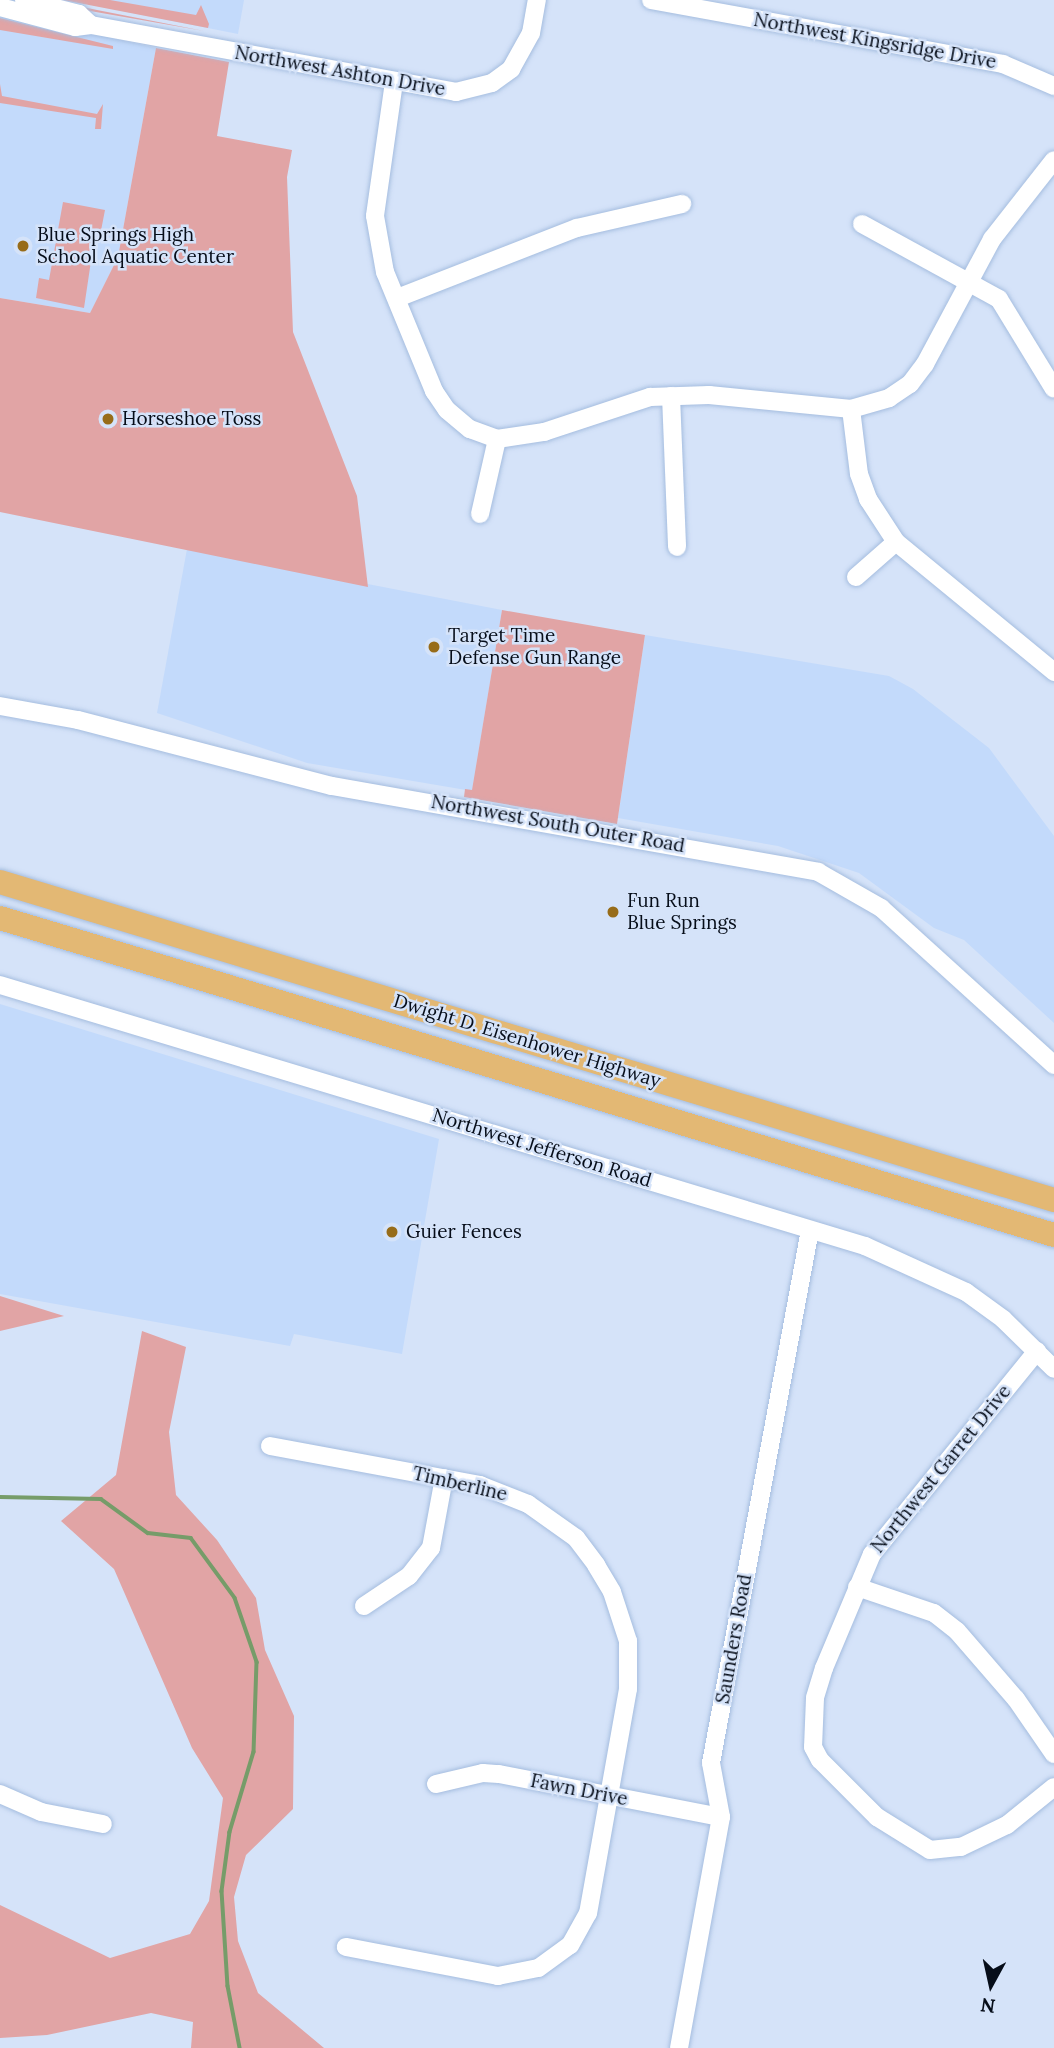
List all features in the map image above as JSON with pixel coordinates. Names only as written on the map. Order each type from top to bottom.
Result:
[{"type":"highway","name":"Dwight D. Eisenhower Highway","points":[[0,882],[1054,1200]]},
{"type":"highway","name":"Dwight D. Eisenhower Highway","points":[[0,918],[1054,1235]]},
{"type":"street","name":"Northwest Ashton Drive","points":[[24,0],[79,14],[91,24]]},
{"type":"street","name":"Northwest Ashton Drive","points":[[0,7],[75,27],[91,24],[456,92],[492,83],[523,53],[537,0]]},
{"type":"street","name":"Northwest Kingsridge Drive","points":[[651,0],[1003,64],[1054,86]]},
{"type":"street","points":[[394,82],[375,216],[385,272],[434,391],[447,410],[471,429],[497,439],[544,432],[599,410],[671,396],[851,409],[889,398],[910,384],[1000,228],[1054,160]]},
{"type":"street","points":[[397,298],[578,228],[682,204]]},
{"type":"street","points":[[862,224],[999,299],[1012,316],[1054,389]]},
{"type":"street","points":[[671,396],[677,547]]},
{"type":"street","points":[[851,409],[859,474],[868,499],[896,542],[1054,672]]},
{"type":"street","points":[[480,514],[497,439]]},
{"type":"street","points":[[856,578],[896,542]]},
{"type":"street","name":"Northwest South Outer Road","points":[[0,706],[78,720],[332,786],[818,872],[881,908],[1054,1065]]},
{"type":"street","name":"Northwest Jefferson Road","points":[[0,985],[810,1230],[917,1266],[966,1292],[1037,1351],[1054,1369]]},
{"type":"street","name":"Saunders Road","points":[[679,2048],[721,1816],[711,1763],[810,1230]]},
{"type":"street","name":"Northwest Garret Drive","points":[[1037,1351],[872,1554],[815,1699],[813,1747],[840,1782],[877,1817],[930,1850],[961,1847],[1007,1825],[1054,1787]]},
{"type":"street","name":"Timberline","points":[[270,1446],[509,1494],[553,1520],[576,1538],[612,1592],[628,1641],[630,1667],[588,1913],[582,1929],[554,1959],[520,1974],[498,1976],[346,1947]]},
{"type":"street","points":[[364,1605],[410,1576],[431,1548],[444,1479]]},
{"type":"street","points":[[857,1587],[934,1613],[957,1631],[1016,1699],[1054,1754]]},
{"type":"street","name":"Fawn Drive","points":[[436,1784],[482,1773],[721,1816]]},
{"type":"street","points":[[0,1794],[41,1812],[103,1824]]},
{"type":"shaded area","points":[[63,0],[110,0],[196,15],[201,5],[209,24],[208,28]]},
{"type":"shaded area","points":[[67,0],[244,0],[238,34]]},
{"type":"shaded area","points":[[73,5],[97,10],[204,31],[73,8]]},
{"type":"shaded area","points":[[0,13],[156,48],[118,257],[90,313],[0,298]]},
{"type":"shaded area","points":[[0,18],[113,46],[113,49],[0,30]]},
{"type":"shaded area","points":[[156,48],[229,62],[217,136],[292,150],[287,177],[293,332],[357,496],[368,587],[0,512],[0,298],[90,313],[118,257]]},
{"type":"shaded area","points":[[0,84],[2,96],[97,114],[103,104],[101,129],[95,129],[96,118],[0,103]]},
{"type":"shaded area","points":[[63,202],[105,210],[99,241],[94,241],[84,308],[36,298],[39,278],[49,280]]},
{"type":"shaded area","points":[[187,549],[502,610],[472,791],[307,763],[157,713]]},
{"type":"shaded area","points":[[502,610],[645,635],[617,824],[464,797],[465,789],[472,790]]},
{"type":"shaded area","points":[[645,635],[889,676],[913,689],[989,748],[1054,836],[1054,1023],[964,940],[934,928],[859,873],[778,846],[618,818]]},
{"type":"shaded area","points":[[0,1004],[439,1139],[402,1354],[294,1334],[290,1346],[0,1294]]},
{"type":"shaded area","points":[[0,1296],[64,1316],[0,1331]]},
{"type":"shaded area","points":[[142,1331],[186,1347],[169,1432],[176,1495],[217,1540],[256,1598],[265,1650],[294,1716],[293,1809],[246,1855],[234,1897],[238,1941],[258,1993],[324,2048],[191,2048],[193,2022],[151,2013],[47,2035],[0,2038],[0,1905],[110,1958],[190,1934],[209,1901],[223,1798],[192,1748],[114,1569],[61,1521],[116,1475]]},
{"type":"waterway","points":[[0,1497],[101,1499],[148,1533],[191,1538],[235,1598],[257,1662],[254,1752],[230,1832],[222,1891],[228,1986],[240,2048]]},
{"type":"place","name":"Blue Springs High School Aquatic Center","points":[[23,246]]},
{"type":"place","name":"Horseshoe Toss","points":[[108,419]]},
{"type":"place","name":"Target Time Defense Gun Range","points":[[434,647]]},
{"type":"place","name":"Fun Run Blue Springs","points":[[613,912]]},
{"type":"place","name":"Guier Fences","points":[[392,1232]]}]
